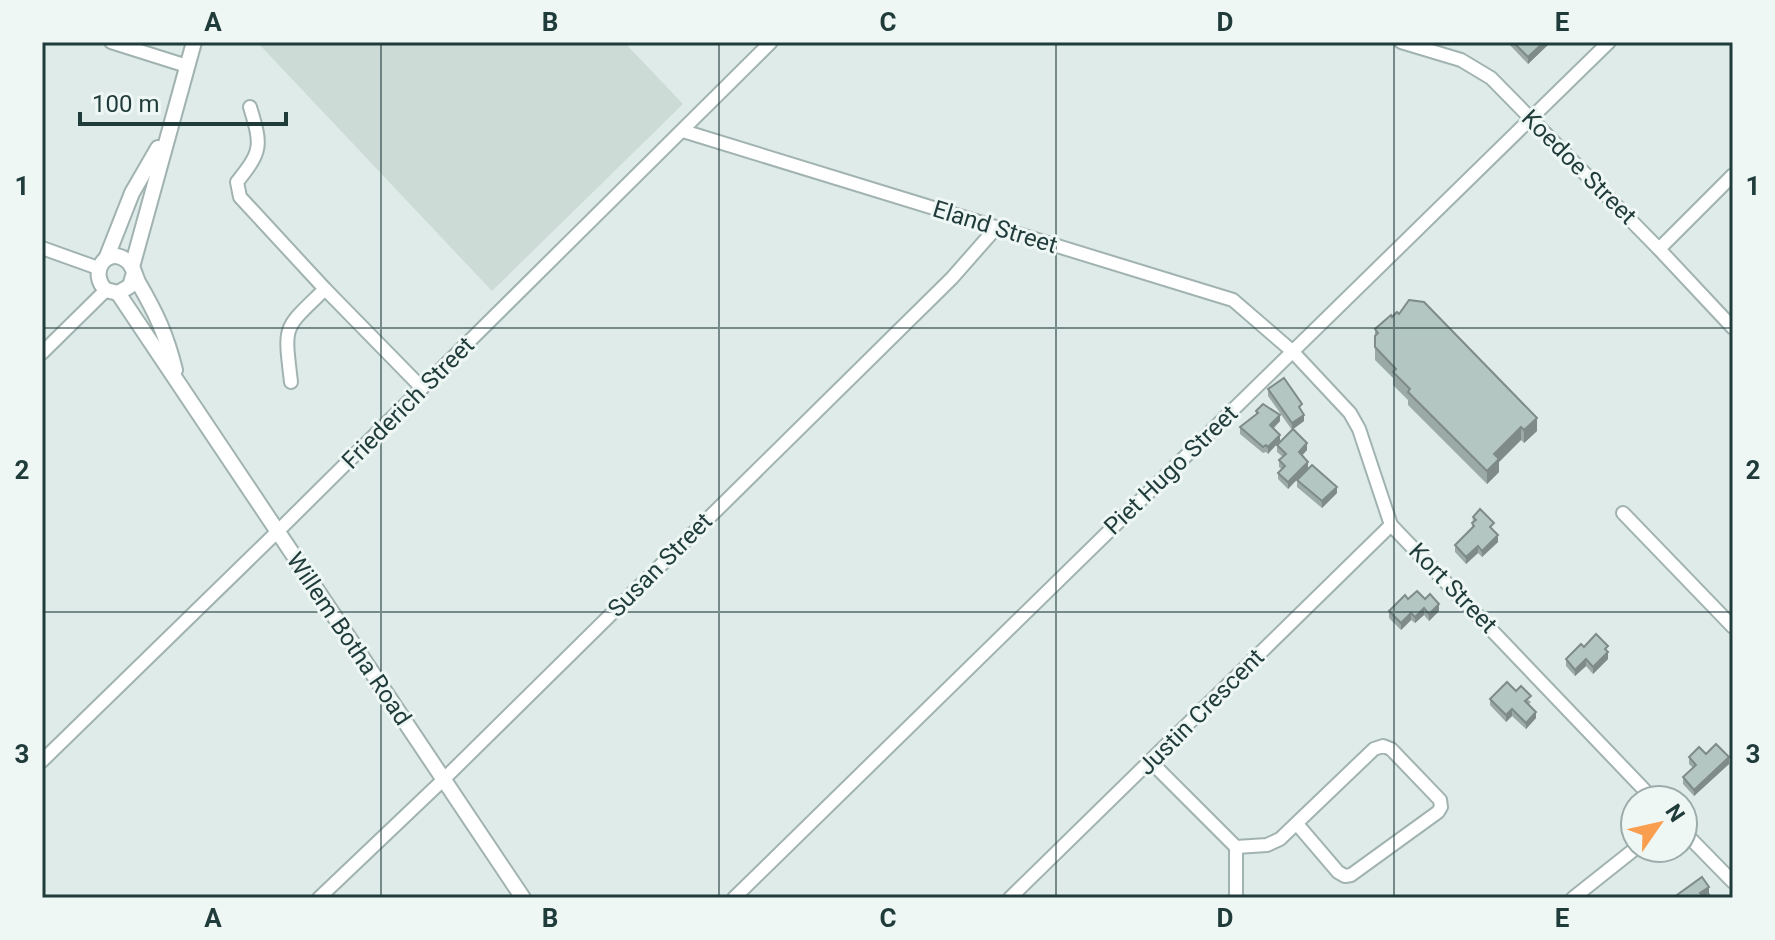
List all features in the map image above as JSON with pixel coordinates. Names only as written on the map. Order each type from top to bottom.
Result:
[{"type":"street","points":[[111,42],[187,66]]},
{"type":"street","points":[[42,353],[112,292],[130,286],[168,130],[194,42]]},
{"type":"street","name":"Friederich Street","points":[[42,761],[771,42]]},
{"type":"street","name":"Koedoe Street","points":[[1401,42],[1454,57],[1491,78],[1733,328]]},
{"type":"street","name":"Piet Hugo Street","points":[[734,898],[1609,42]]},
{"type":"street","points":[[250,107],[258,136],[256,156],[237,182],[237,192],[325,289],[422,388]]},
{"type":"street","points":[[112,292],[98,279],[102,264],[132,193],[168,130]]},
{"type":"street","name":"Eland Street","points":[[683,131],[1227,297],[1292,351]]},
{"type":"street","points":[[1659,249],[1733,175]]},
{"type":"street","name":"Susan Street","points":[[319,898],[443,780],[952,278],[996,228]]},
{"type":"street","points":[[42,248],[102,264],[121,258],[133,270]]},
{"type":"street","name":"Willem Botha Road","points":[[133,270],[163,326],[177,379]]},
{"type":"street","points":[[291,382],[286,341],[289,327],[325,289]]},
{"type":"street","name":"Willem Botha Road","points":[[112,292],[177,379],[523,898]]},
{"type":"street","name":"Kort Street","points":[[1292,351],[1355,421],[1391,525],[1639,784]]},
{"type":"street","points":[[1623,513],[1733,627]]},
{"type":"street","name":"Justin Crescent","points":[[1010,898],[1391,525]]},
{"type":"street","points":[[1236,847],[1267,845],[1280,839],[1374,749],[1383,746],[1391,749],[1440,800],[1438,812],[1351,875],[1338,872],[1297,824]]},
{"type":"street","points":[[1151,762],[1236,847],[1236,898]]},
{"type":"street","points":[[1699,847],[1733,882]]},
{"type":"street","points":[[1573,898],[1619,861]]},
{"type":"shaded area","points":[[257,42],[624,42],[683,104],[492,291]]},
{"type":"building","points":[[1513,42],[1544,42],[1528,57]]},
{"type":"building","points":[[1409,300],[1424,302],[1537,418],[1524,430],[1521,427],[1494,454],[1499,459],[1487,471],[1408,392],[1410,389],[1393,372],[1396,369],[1375,347],[1378,333],[1375,329],[1391,315],[1399,314]]},
{"type":"building","points":[[1284,378],[1302,404],[1299,407],[1304,415],[1292,423],[1268,389]]},
{"type":"building","points":[[1263,404],[1280,415],[1270,425],[1280,435],[1268,447],[1263,447],[1240,427],[1258,413],[1256,411]]},
{"type":"building","points":[[1293,429],[1307,443],[1299,452],[1308,462],[1288,482],[1278,473],[1285,466],[1279,460],[1286,454],[1277,445]]},
{"type":"building","points":[[1312,465],[1337,487],[1322,501],[1297,480]]},
{"type":"building","points":[[1480,509],[1494,523],[1490,527],[1498,535],[1482,551],[1478,546],[1466,557],[1455,545],[1474,526],[1472,523],[1476,520],[1473,517]]},
{"type":"building","points":[[1417,591],[1425,599],[1430,594],[1439,604],[1429,614],[1424,608],[1415,617],[1411,613],[1401,623],[1389,611],[1405,595],[1408,599]]},
{"type":"building","points":[[1596,634],[1608,646],[1605,649],[1608,652],[1593,667],[1586,659],[1575,670],[1566,659]]},
{"type":"building","points":[[1507,682],[1516,691],[1521,686],[1531,696],[1525,701],[1536,712],[1526,723],[1512,709],[1506,715],[1490,699]]},
{"type":"building","points":[[1716,744],[1729,757],[1699,785],[1689,784],[1683,777],[1696,765],[1689,757],[1699,747],[1706,754]]},
{"type":"building","points":[[1702,877],[1709,887],[1700,893],[1703,896],[1708,893],[1711,898],[1679,898],[1677,895]]}]
